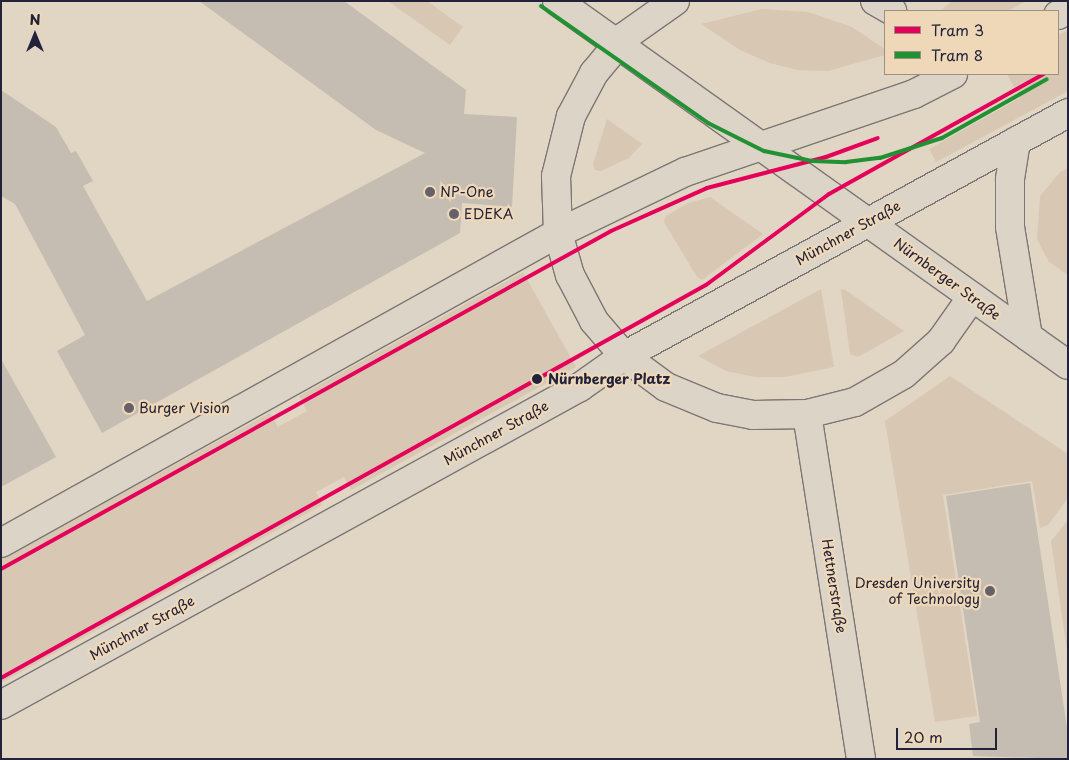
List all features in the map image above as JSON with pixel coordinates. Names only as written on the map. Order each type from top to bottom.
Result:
[{"type":"street","name":"Nürnberger Straße","points":[[557,1],[1068,365]]},
{"type":"street","points":[[675,1],[646,19],[618,44],[583,90],[564,137],[556,176],[558,233],[580,297],[594,321],[624,356],[666,387],[717,408],[753,415],[807,414],[855,402],[904,374],[941,341],[972,296]]},
{"type":"street","points":[[875,1],[890,10]]},
{"type":"street","points":[[1,543],[558,233],[685,172],[914,94],[951,75]]},
{"type":"street","name":"Münchner Straße","points":[[1,705],[580,387],[624,356],[1068,113]]},
{"type":"street","points":[[1016,141],[1010,180],[1010,226],[1028,337]]},
{"type":"street","name":"Hettnerstraße","points":[[807,414],[861,759]]},
{"type":"shaded area","points":[[388,1],[427,1],[463,27],[450,45]]},
{"type":"shaded area","points":[[952,1],[1026,1],[1010,10],[941,10]]},
{"type":"shaded area","points":[[762,9],[808,12],[852,27],[884,48],[884,55],[828,71],[797,70],[770,63],[740,50],[701,24]]},
{"type":"shaded area","points":[[1068,30],[1068,91],[936,162],[929,149],[1020,98],[1008,75],[1059,75],[1059,34]]},
{"type":"shaded area","points":[[607,119],[642,144],[629,158],[601,171],[595,170],[593,164]]},
{"type":"shaded area","points":[[1068,168],[1068,275],[1049,262],[1037,239],[1040,196],[1060,172]]},
{"type":"shaded area","points":[[710,197],[763,234],[702,280],[697,277],[664,222],[666,216],[688,203]]},
{"type":"shaded area","points":[[523,272],[576,367],[351,490],[344,477],[316,492],[322,505],[1,683],[1,559],[270,413],[278,427],[307,411],[299,396]]},
{"type":"shaded area","points":[[821,289],[834,367],[785,377],[755,377],[726,371],[698,356]]},
{"type":"shaded area","points":[[844,289],[904,331],[858,357],[850,354],[841,290]]},
{"type":"shaded area","points":[[950,376],[1068,454],[1068,498],[1048,525],[1040,528],[1032,481],[943,495],[977,716],[935,722],[885,421]]},
{"type":"shaded area","points":[[1068,520],[1068,657],[1051,541]]},
{"type":"building","name":"NP-One","points":[[199,1],[344,1],[466,90],[464,114],[517,117],[512,207],[462,203],[460,233],[102,433],[57,351],[85,335],[15,204],[1,196],[1,90],[56,127],[71,153],[76,151],[93,181],[83,186],[147,301],[425,153],[376,130]]},
{"type":"building","points":[[1,359],[56,457],[1,487]]},
{"type":"building","points":[[1030,483],[1068,734],[1068,759],[973,756],[969,724],[980,722],[946,496]]},
{"type":"tram line","name":"8","points":[[541,6],[708,123],[764,151],[812,161],[846,162],[880,158],[942,138],[1047,79]]},
{"type":"tram line","name":"3","points":[[1,678],[706,285],[829,194],[1042,75]]},
{"type":"tram line","name":"3","points":[[1,569],[611,231],[707,188],[826,157],[878,138]]},
{"type":"place","name":"NP-One","points":[[430,192]]},
{"type":"place","name":"EDEKA","points":[[454,214]]},
{"type":"place","name":"Nürnberger Platz","points":[[537,379]]},
{"type":"place","name":"Burger Vision","points":[[129,408]]},
{"type":"place","name":"Dresden University of Technology","points":[[990,591]]}]
